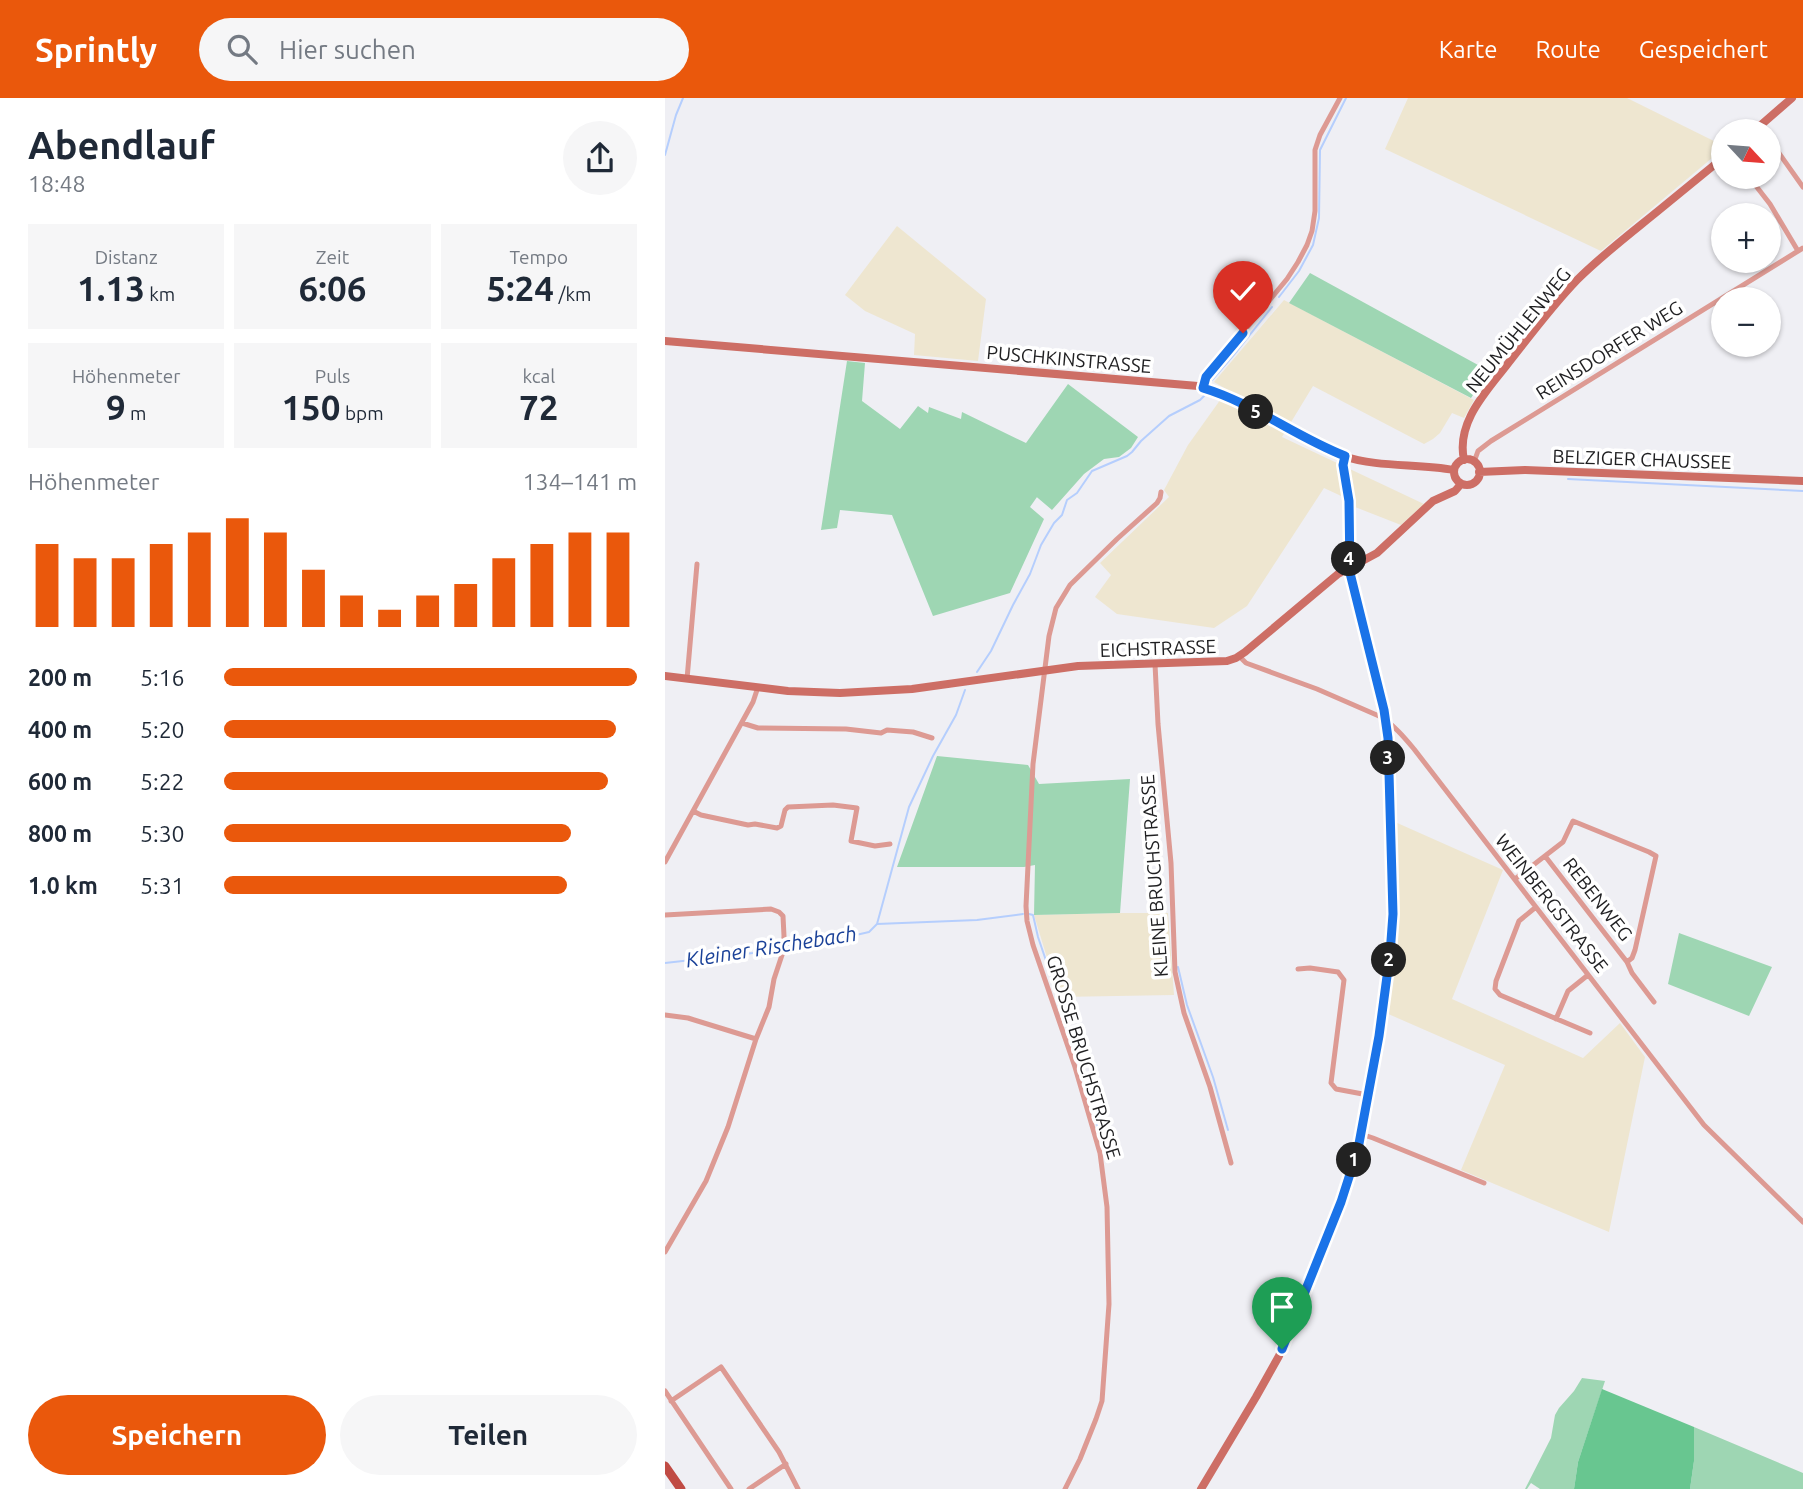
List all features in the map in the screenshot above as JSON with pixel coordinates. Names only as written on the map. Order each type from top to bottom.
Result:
[{"type":"main road","points":[[665,1466],[681,1489]]},
{"type":"street","points":[[1206,389],[1206,377],[1293,271],[1307,245],[1315,211],[1315,150],[1340,98]]},
{"type":"street","points":[[1770,119],[1792,98]]},
{"type":"street","points":[[1781,154],[1800,177],[1803,187]]},
{"type":"street","name":"NEUMÜHLENWEG","points":[[1464,460],[1463,438],[1476,407],[1534,329],[1556,303],[1607,253],[1711,168]]},
{"type":"street","points":[[1758,189],[1800,250]]},
{"type":"street","name":"REINSDORFER WEG","points":[[1474,462],[1479,449],[1502,434],[1800,250]]},
{"type":"street","name":"PUSCHKINSTRASSE","points":[[665,341],[1166,383],[1206,389],[1345,456],[1383,464],[1454,470]]},
{"type":"street","points":[[1201,1489],[1279,1356],[1341,1202],[1361,1134],[1381,1024],[1393,924],[1386,720],[1350,567],[1347,488],[1343,465],[1345,456]]},
{"type":"street","points":[[1464,460],[1474,462],[1479,468],[1478,478],[1473,483],[1461,484],[1455,478],[1454,470],[1458,463],[1464,460]]},
{"type":"street","name":"BELZIGER CHAUSSEE","points":[[1479,472],[1525,470],[1803,481]]},
{"type":"street","name":"EICHSTRASSE","points":[[665,676],[816,692],[896,691],[1096,665],[1227,662],[1239,656],[1332,579],[1377,553],[1433,501],[1454,491],[1461,484]]},
{"type":"street","name":"GROSSE BRUCHSTRASSE","points":[[1065,1489],[1080,1459],[1102,1401],[1109,1304],[1107,1206],[1100,1153],[1075,1067],[1033,945],[1026,913],[1033,764],[1056,608],[1077,576],[1157,503],[1161,492]]},
{"type":"street","points":[[687,679],[697,564]]},
{"type":"street","name":"WEINBERGSTRASSE","points":[[1239,656],[1246,663],[1317,689],[1386,720],[1414,749],[1704,1125],[1803,1223]]},
{"type":"street","name":"KLEINE BRUCHSTRASSE","points":[[1155,664],[1158,724],[1171,851],[1175,972],[1184,1013],[1207,1076],[1231,1163]]},
{"type":"street","points":[[665,862],[754,702],[758,687]]},
{"type":"street","points":[[742,723],[758,729],[846,729],[881,733],[887,730],[913,732],[932,738]]},
{"type":"street","points":[[693,811],[748,825],[778,828],[788,807],[833,805],[857,808],[851,841],[875,846],[890,844]]},
{"type":"street","name":"REBENWEG","points":[[1515,879],[1565,840],[1573,821],[1656,856],[1635,950],[1627,962]]},
{"type":"street","name":"REBENWEG","points":[[1545,856],[1627,962],[1654,1002]]},
{"type":"street","points":[[1536,907],[1519,921],[1495,989],[1500,995],[1590,1033]]},
{"type":"street","points":[[665,915],[771,909],[779,912],[784,921],[783,948],[769,1007],[732,1116],[706,1181],[665,1251]]},
{"type":"street","points":[[1298,969],[1338,972],[1344,980],[1331,1083],[1336,1090],[1368,1095]]},
{"type":"street","points":[[1556,1019],[1569,991],[1588,975]]},
{"type":"street","points":[[665,1015],[688,1018],[756,1039]]},
{"type":"street","points":[[1361,1134],[1484,1183]]},
{"type":"street","points":[[671,1401],[721,1367],[786,1464],[798,1489]]},
{"type":"street","points":[[665,1391],[731,1489]]},
{"type":"street","points":[[749,1489],[786,1464]]},
{"type":"shaded area","points":[[1408,98],[1627,98],[1711,140],[1711,159],[1601,251],[1385,149]]},
{"type":"shaded area","points":[[897,226],[986,299],[978,361],[914,355],[915,334],[865,311],[845,295]]},
{"type":"shaded area","points":[[1284,300],[1474,400],[1464,418],[1452,413],[1440,433],[1424,444],[1313,386],[1282,437],[1424,504],[1401,525],[1355,507],[1354,502],[1324,488],[1247,606],[1214,628],[1117,614],[1095,597],[1111,575],[1100,563],[1169,497],[1164,490],[1188,445],[1226,389],[1214,382]]},
{"type":"shaded area","points":[[1395,822],[1503,870],[1452,999],[1583,1058],[1620,1023],[1645,1057],[1609,1232],[1461,1170],[1505,1065],[1386,1013],[1399,904]]},
{"type":"shaded area","points":[[1168,913],[1174,995],[1059,997],[1034,915]]},
{"type":"green space","points":[[1310,273],[1489,371],[1471,398],[1289,303]]},
{"type":"green space","points":[[847,361],[865,363],[862,401],[900,429],[918,406],[928,413],[929,407],[961,419],[962,412],[1026,443],[1068,384],[1138,437],[1131,448],[1119,457],[1104,459],[1084,474],[1052,510],[1037,497],[1030,507],[1044,519],[1010,593],[933,616],[892,515],[840,510],[837,528],[821,530]]},
{"type":"green space","points":[[937,756],[1028,765],[1039,784],[1130,779],[1120,913],[1034,915],[1035,865],[897,867]]},
{"type":"green space","points":[[1679,933],[1772,967],[1749,1016],[1668,984]]},
{"type":"green space","points":[[1582,1378],[1605,1381],[1578,1462],[1574,1489],[1540,1489],[1531,1483],[1525,1489],[1551,1438],[1555,1415]]},
{"type":"green space","points":[[1602,1389],[1694,1427],[1694,1461],[1690,1489],[1574,1489],[1578,1462]]},
{"type":"green space","points":[[1694,1427],[1803,1473],[1803,1489],[1690,1489],[1694,1461]]},
{"type":"waterway","points":[[665,155],[683,98]]},
{"type":"waterway","name":"Kleiner Rischebach","points":[[1279,297],[1299,271],[1313,245],[1319,218],[1320,150],[1346,98]]},
{"type":"waterway","name":"Kleiner Rischebach","points":[[1212,380],[1272,307]]},
{"type":"waterway","name":"Kleiner Rischebach","points":[[977,672],[991,651],[1030,574],[1041,545],[1062,515],[1067,500],[1077,493],[1092,471],[1127,456],[1169,416],[1204,396]]},
{"type":"waterway","points":[[1568,479],[1803,491]]},
{"type":"waterway","name":"Kleiner Rischebach","points":[[665,963],[753,953],[869,932],[877,924],[909,807],[956,715],[965,690]]},
{"type":"waterway","points":[[877,924],[977,920],[1023,914]]},
{"type":"waterway","points":[[1029,914],[1033,915],[1099,1131]]},
{"type":"waterway","points":[[1178,967],[1187,1005],[1213,1077],[1228,1130]]},
{"type":"route","points":[[1243,333],[1206,377],[1203,388],[1345,456],[1343,465],[1349,501],[1350,573],[1384,710],[1388,738],[1393,914],[1379,1036],[1358,1149],[1341,1202],[1282,1349]]}]
